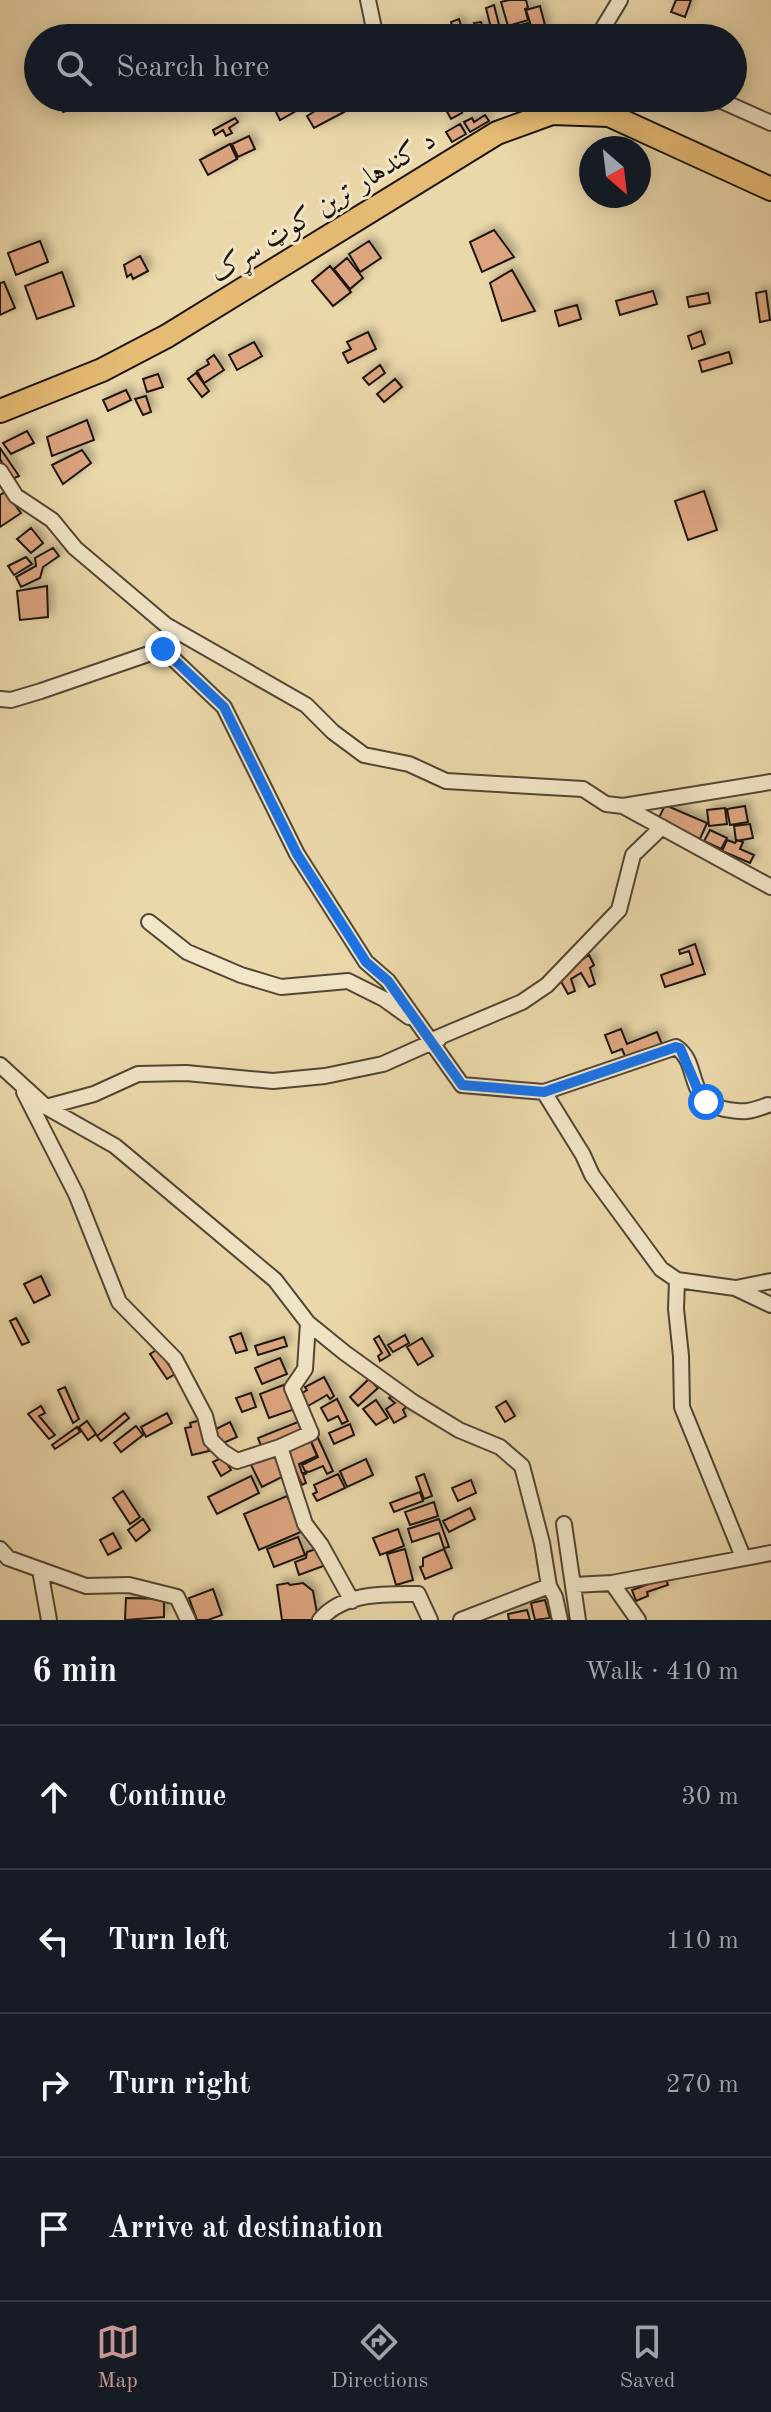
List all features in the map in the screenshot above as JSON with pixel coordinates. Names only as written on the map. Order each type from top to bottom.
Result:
[{"type":"main road","name":"د کندهار ترين کوټ سړک","points":[[0,411],[102,370],[167,336],[497,133],[552,113],[609,115],[771,189]]},
{"type":"street","points":[[368,0],[373,24]]},
{"type":"street","points":[[605,24],[620,0]]},
{"type":"street","points":[[746,112],[771,123]]},
{"type":"street","points":[[0,471],[16,496],[52,520],[75,548],[166,625],[306,705],[333,732],[364,755],[409,764],[446,781],[583,789],[606,804],[623,806],[771,782]]},
{"type":"street","points":[[0,699],[11,700],[41,691],[163,649],[177,632]]},
{"type":"street","points":[[163,649],[224,707],[297,854],[366,962],[388,981],[462,1085],[544,1092],[676,1047],[683,1053],[700,1095],[710,1106],[745,1113],[768,1105]]},
{"type":"street","points":[[623,806],[771,887]]},
{"type":"street","points":[[432,1040],[522,1002],[547,985],[619,910],[633,855],[662,827]]},
{"type":"street","points":[[46,1107],[94,1094],[138,1074],[186,1073],[273,1081],[325,1076],[383,1064],[439,1039],[384,999],[348,981],[281,987],[241,975],[187,952],[149,922]]},
{"type":"street","points":[[0,1065],[46,1107],[115,1146],[275,1280],[308,1323],[413,1402],[459,1430],[500,1447],[522,1466],[542,1543],[549,1586],[560,1620]]},
{"type":"street","points":[[20,1083],[76,1194],[119,1302],[175,1359],[205,1416],[211,1440],[237,1461],[311,1433],[292,1388],[305,1369],[308,1323]]},
{"type":"street","points":[[544,1092],[592,1175],[661,1269],[677,1280],[735,1288],[771,1305]]},
{"type":"street","points":[[677,1280],[682,1407],[743,1557]]},
{"type":"street","points":[[735,1288],[771,1281]]},
{"type":"street","points":[[280,1447],[305,1524],[321,1545],[352,1601]]},
{"type":"street","points":[[564,1524],[578,1620]]},
{"type":"street","points":[[0,1549],[8,1558],[86,1586],[129,1585],[177,1597],[188,1620]]},
{"type":"street","points":[[574,1585],[612,1583],[771,1553]]},
{"type":"street","points":[[40,1570],[49,1620]]},
{"type":"street","points":[[612,1583],[638,1620]]},
{"type":"street","points":[[461,1620],[549,1586]]},
{"type":"street","points":[[320,1620],[327,1611],[369,1594],[418,1594],[430,1620]]},
{"type":"building","points":[[526,0],[528,20],[507,24],[501,2]]},
{"type":"building","points":[[676,0],[691,0],[685,17],[671,12]]},
{"type":"building","points":[[494,5],[499,24],[490,24],[486,8]]},
{"type":"building","points":[[540,6],[545,24],[530,24],[526,10]]},
{"type":"building","points":[[276,112],[294,112],[280,120]]},
{"type":"building","points":[[313,112],[344,112],[314,128],[307,116]]},
{"type":"building","points":[[447,112],[462,113],[451,119]]},
{"type":"building","points":[[485,115],[489,121],[470,132],[464,122],[472,118],[474,122]]},
{"type":"building","points":[[235,118],[238,122],[229,128],[232,133],[226,136],[223,130],[215,135],[213,130]]},
{"type":"building","points":[[460,124],[466,134],[452,142],[446,132]]},
{"type":"building","points":[[249,136],[255,149],[238,157],[232,144]]},
{"type":"building","points":[[230,144],[237,159],[208,175],[200,160]]},
{"type":"building","points":[[494,230],[514,257],[482,272],[470,242]]},
{"type":"building","points":[[40,241],[48,262],[16,275],[8,253]]},
{"type":"building","points":[[369,241],[381,258],[360,272],[349,254]]},
{"type":"building","points":[[140,256],[148,271],[133,279],[131,274],[127,277],[124,265]]},
{"type":"building","points":[[347,258],[363,278],[350,289],[334,269]]},
{"type":"building","points":[[330,266],[351,292],[333,306],[312,281]]},
{"type":"building","points":[[512,270],[535,311],[502,321],[490,283]]},
{"type":"building","points":[[62,272],[74,306],[37,319],[25,286]]},
{"type":"building","points":[[4,282],[15,308],[0,315],[0,283]]},
{"type":"building","points":[[653,291],[657,304],[620,315],[616,301]]},
{"type":"building","points":[[766,291],[770,320],[760,322],[756,293]]},
{"type":"building","points":[[708,293],[710,303],[689,307],[687,297]]},
{"type":"building","points":[[577,305],[581,319],[559,326],[555,311]]},
{"type":"building","points":[[701,331],[705,344],[692,349],[688,336]]},
{"type":"building","points":[[368,332],[376,349],[348,363],[343,353],[351,349],[347,342]]},
{"type":"building","points":[[254,342],[262,356],[237,370],[229,355]]},
{"type":"building","points":[[729,352],[732,363],[702,372],[699,361]]},
{"type":"building","points":[[214,355],[224,370],[204,383],[197,371],[209,364],[207,360]]},
{"type":"building","points":[[380,365],[385,373],[369,385],[363,378]]},
{"type":"building","points":[[196,373],[209,391],[202,397],[188,379]]},
{"type":"building","points":[[158,374],[163,387],[147,392],[143,379]]},
{"type":"building","points":[[395,379],[402,387],[384,402],[377,394]]},
{"type":"building","points":[[126,390],[131,400],[108,411],[103,400]]},
{"type":"building","points":[[146,396],[151,412],[143,415],[135,399]]},
{"type":"building","points":[[87,420],[94,440],[52,456],[47,437]]},
{"type":"building","points":[[27,431],[34,443],[11,454],[3,443]]},
{"type":"building","points":[[0,448],[19,476],[12,479],[0,459]]},
{"type":"building","points":[[82,450],[91,463],[63,484],[52,465]]},
{"type":"building","points":[[704,491],[717,530],[688,540],[675,501]]},
{"type":"building","points":[[5,492],[21,513],[0,527],[0,495]]},
{"type":"building","points":[[31,528],[43,543],[31,553],[17,539]]},
{"type":"building","points":[[53,548],[59,556],[43,567],[40,578],[21,587],[16,577],[36,566],[35,558]]},
{"type":"building","points":[[26,557],[32,564],[14,575],[8,566]]},
{"type":"building","points":[[47,586],[48,617],[20,620],[17,591]]},
{"type":"building","points":[[665,805],[707,823],[700,839],[658,820]]},
{"type":"building","points":[[745,806],[748,822],[730,825],[727,809]]},
{"type":"building","points":[[725,808],[727,824],[709,826],[707,810]]},
{"type":"building","points":[[750,824],[753,838],[736,841],[734,826]]},
{"type":"building","points":[[710,830],[727,838],[721,849],[704,841]]},
{"type":"building","points":[[727,840],[743,842],[740,849],[754,855],[750,863],[722,851]]},
{"type":"building","points":[[695,944],[705,974],[665,987],[661,975],[693,964],[689,951],[680,954],[679,950]]},
{"type":"building","points":[[589,955],[594,965],[590,968],[595,984],[589,987],[581,973],[571,979],[575,991],[568,994],[558,976]]},
{"type":"building","points":[[621,1029],[627,1044],[657,1032],[663,1047],[627,1061],[622,1049],[612,1053],[605,1035]]},
{"type":"building","points":[[41,1276],[50,1295],[34,1303],[24,1284]]},
{"type":"building","points":[[16,1318],[29,1342],[22,1345],[10,1321]]},
{"type":"building","points":[[241,1333],[247,1350],[236,1353],[230,1337]]},
{"type":"building","points":[[405,1335],[409,1343],[393,1352],[388,1345]]},
{"type":"building","points":[[379,1336],[390,1355],[380,1361],[378,1356],[382,1353],[374,1339]]},
{"type":"building","points":[[284,1337],[287,1346],[258,1355],[255,1346]]},
{"type":"building","points":[[422,1338],[433,1356],[418,1365],[407,1347]]},
{"type":"building","points":[[158,1349],[175,1374],[167,1379],[150,1354]]},
{"type":"building","points":[[280,1358],[287,1374],[262,1384],[255,1368]]},
{"type":"building","points":[[324,1377],[334,1396],[330,1399],[327,1395],[308,1406],[301,1394],[307,1390],[305,1387]]},
{"type":"building","points":[[369,1379],[378,1388],[358,1406],[350,1397]]},
{"type":"building","points":[[286,1384],[295,1409],[269,1418],[260,1394]]},
{"type":"building","points":[[65,1387],[79,1419],[73,1423],[58,1390]]},
{"type":"building","points":[[251,1393],[256,1407],[242,1412],[236,1398]]},
{"type":"building","points":[[394,1393],[407,1406],[403,1410],[406,1416],[394,1423],[386,1409],[395,1403],[389,1398]]},
{"type":"building","points":[[337,1399],[348,1421],[342,1424],[338,1416],[328,1421],[321,1408]]},
{"type":"building","points":[[376,1400],[388,1418],[376,1425],[363,1409]]},
{"type":"building","points":[[506,1401],[515,1416],[505,1422],[496,1407]]},
{"type":"building","points":[[41,1406],[45,1413],[39,1416],[55,1435],[49,1439],[28,1414]]},
{"type":"building","points":[[125,1413],[129,1418],[101,1441],[97,1436]]},
{"type":"building","points":[[167,1413],[172,1423],[146,1437],[141,1427]]},
{"type":"building","points":[[201,1420],[209,1451],[192,1455],[185,1428]]},
{"type":"building","points":[[87,1421],[96,1434],[88,1440],[79,1427]]},
{"type":"building","points":[[230,1422],[237,1437],[221,1444],[214,1430]]},
{"type":"building","points":[[298,1422],[303,1435],[263,1451],[258,1438]]},
{"type":"building","points":[[350,1424],[354,1435],[334,1444],[329,1433]]},
{"type":"building","points":[[136,1426],[143,1435],[121,1452],[114,1443]]},
{"type":"building","points":[[77,1427],[80,1432],[55,1449],[52,1445]]},
{"type":"building","points":[[309,1437],[317,1456],[299,1464],[302,1473],[307,1473],[303,1475],[306,1483],[302,1485],[286,1448]]},
{"type":"building","points":[[318,1438],[333,1471],[327,1474],[323,1466],[309,1472],[302,1465],[318,1457],[311,1441]]},
{"type":"building","points":[[277,1452],[284,1476],[262,1487],[251,1465]]},
{"type":"building","points":[[223,1457],[231,1470],[221,1476],[213,1462]]},
{"type":"building","points":[[366,1459],[373,1475],[347,1487],[340,1471]]},
{"type":"building","points":[[338,1474],[345,1488],[317,1501],[313,1494],[317,1492],[314,1485]]},
{"type":"building","points":[[424,1474],[432,1496],[424,1499],[416,1477]]},
{"type":"building","points":[[251,1476],[259,1493],[217,1514],[208,1497]]},
{"type":"building","points":[[471,1480],[476,1493],[458,1501],[452,1488]]},
{"type":"building","points":[[123,1491],[140,1517],[130,1524],[113,1498]]},
{"type":"building","points":[[420,1492],[423,1501],[394,1512],[390,1503]]},
{"type":"building","points":[[287,1496],[303,1531],[259,1550],[244,1514]]},
{"type":"building","points":[[434,1502],[438,1516],[410,1525],[405,1512]]},
{"type":"building","points":[[470,1508],[475,1519],[449,1532],[443,1521]]},
{"type":"building","points":[[143,1519],[150,1530],[136,1541],[128,1530]]},
{"type":"building","points":[[439,1519],[449,1547],[444,1548],[439,1533],[412,1542],[408,1529]]},
{"type":"building","points":[[398,1529],[404,1546],[380,1555],[373,1538]]},
{"type":"building","points":[[113,1533],[121,1548],[108,1555],[100,1540]]},
{"type":"building","points":[[298,1537],[305,1555],[274,1567],[267,1549]]},
{"type":"building","points":[[319,1548],[326,1565],[299,1575],[295,1562],[306,1558],[307,1552]]},
{"type":"building","points":[[405,1549],[413,1580],[396,1585],[387,1554]]},
{"type":"building","points":[[444,1549],[452,1568],[425,1579],[420,1567],[423,1566],[423,1558]]},
{"type":"building","points":[[665,1578],[668,1585],[647,1592],[648,1596],[636,1601],[632,1590]]},
{"type":"building","points":[[303,1583],[313,1591],[317,1613],[313,1620],[282,1620],[277,1585]]},
{"type":"building","points":[[213,1589],[222,1615],[197,1620],[189,1598]]},
{"type":"building","points":[[126,1598],[164,1599],[164,1617],[125,1620]]},
{"type":"building","points":[[545,1600],[550,1618],[535,1620],[531,1603]]},
{"type":"building","points":[[527,1610],[530,1620],[509,1620],[508,1614]]},
{"type":"route","points":[[163,649],[224,707],[297,854],[366,962],[388,981],[462,1085],[544,1092],[676,1047],[680,1048],[706,1102]]}]
